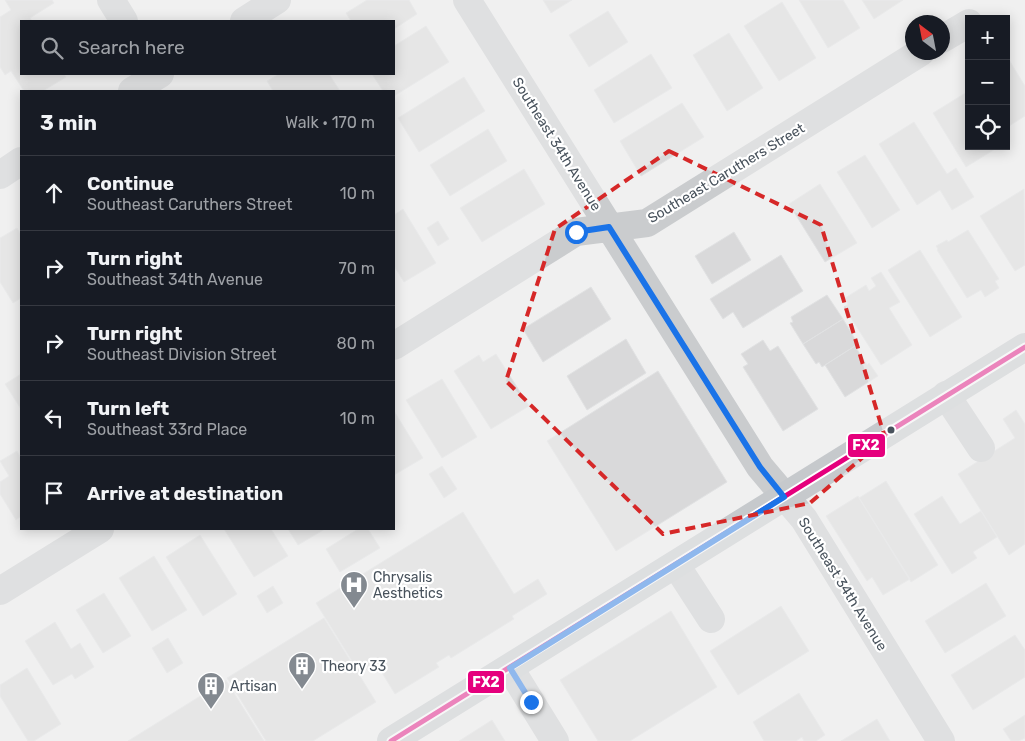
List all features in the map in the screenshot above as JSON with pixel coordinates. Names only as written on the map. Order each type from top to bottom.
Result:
[{"type":"main road","points":[[391,741],[946,396],[1024,350]]},
{"type":"street","points":[[111,0],[123,20]]},
{"type":"street","points":[[246,20],[277,0]]},
{"type":"street","name":"Southeast 34th Avenue","points":[[467,0],[760,467],[804,519],[941,741]]},
{"type":"street","points":[[950,34],[965,25]]},
{"type":"street","name":"Southeast Caruthers Street","points":[[395,345],[576,232],[647,223],[908,60]]},
{"type":"street","points":[[134,90],[156,75]]},
{"type":"street","points":[[0,175],[20,162]]},
{"type":"street","points":[[946,396],[981,448]]},
{"type":"street","points":[[0,591],[98,530]]},
{"type":"street","points":[[676,565],[711,619]]},
{"type":"street","points":[[510,668],[555,741]]},
{"type":"highlighted area","points":[[669,151],[821,225],[885,438],[810,503],[663,534],[506,381],[555,229]]},
{"type":"building","points":[[5,0],[52,0],[54,3],[30,18],[31,20],[20,20],[20,75],[65,75],[66,77],[45,90],[23,90],[11,71],[5,75],[0,67],[0,17],[11,10]]},
{"type":"building","points":[[367,0],[409,0],[417,14],[395,28],[395,20],[350,20],[346,13]]},
{"type":"building","points":[[543,0],[572,0],[551,13]]},
{"type":"building","points":[[799,0],[843,0],[860,28],[828,48]]},
{"type":"building","points":[[862,0],[903,0],[874,19]]},
{"type":"building","points":[[782,2],[816,58],[779,81],[744,26]]},
{"type":"building","points":[[608,11],[628,42],[589,67],[569,35]]},
{"type":"building","points":[[426,26],[449,62],[395,95],[395,90],[382,90],[373,75],[395,75],[395,45]]},
{"type":"building","points":[[729,33],[763,88],[727,111],[693,55]]},
{"type":"building","points":[[651,54],[672,88],[614,123],[594,90]]},
{"type":"building","points":[[1010,62],[1025,86],[1025,116],[1010,125]]},
{"type":"building","points":[[277,75],[330,75],[339,90],[272,90],[267,81]]},
{"type":"building","points":[[464,77],[485,111],[419,152],[398,118]]},
{"type":"building","points":[[965,93],[965,150],[994,150],[966,167],[933,113]]},
{"type":"building","points":[[682,103],[704,137],[641,176],[620,141]]},
{"type":"building","points":[[914,122],[947,174],[956,168],[974,197],[952,210],[940,190],[917,205],[879,144]]},
{"type":"building","points":[[488,129],[507,161],[450,196],[430,165]]},
{"type":"building","points":[[865,155],[900,210],[872,228],[837,172]]},
{"type":"building","points":[[524,169],[545,204],[482,242],[460,208]]},
{"type":"building","points":[[820,184],[857,243],[825,262],[789,204]]},
{"type":"building","points":[[1024,189],[1025,265],[1015,271],[980,216]]},
{"type":"building","points":[[403,209],[436,263],[404,282],[395,268],[395,214]]},
{"type":"building","points":[[438,221],[449,239],[438,246],[427,228]]},
{"type":"building","points":[[17,228],[20,233],[20,299],[13,303],[0,282],[0,238]]},
{"type":"building","points":[[968,230],[999,279],[995,281],[999,288],[985,297],[981,290],[967,298],[937,250],[936,246],[947,240],[948,242]]},
{"type":"building","points":[[734,232],[751,260],[712,284],[695,256]]},
{"type":"building","points":[[920,250],[962,317],[930,337],[888,270]]},
{"type":"building","points":[[781,255],[803,291],[743,328],[733,312],[723,319],[710,299]]},
{"type":"building","points":[[881,272],[900,302],[889,308],[912,345],[881,365],[844,307],[848,304],[845,298],[866,285],[869,291],[876,286],[871,278]]},
{"type":"building","points":[[591,287],[611,319],[543,362],[523,329]]},
{"type":"building","points":[[827,295],[843,319],[803,344],[790,323],[793,322],[791,317]]},
{"type":"building","points":[[843,319],[858,344],[822,367],[819,362],[816,364],[803,344]]},
{"type":"building","points":[[626,339],[646,373],[587,410],[567,376]]},
{"type":"building","points":[[763,340],[770,351],[778,346],[818,409],[783,431],[743,367],[748,364],[741,354]]},
{"type":"building","points":[[855,346],[867,365],[869,363],[878,376],[845,397],[825,365]]},
{"type":"building","points":[[496,354],[529,406],[491,429],[454,371],[479,355],[483,362]]},
{"type":"building","points":[[658,371],[727,482],[616,551],[547,441]]},
{"type":"building","points":[[20,375],[20,407],[5,384]]},
{"type":"building","points":[[442,379],[477,437],[442,458],[406,400]]},
{"type":"building","points":[[1016,410],[1025,424],[1025,544],[1009,555],[958,474],[1015,438],[1003,419]]},
{"type":"building","points":[[395,413],[423,458],[395,474]]},
{"type":"building","points":[[17,451],[20,457],[20,517],[16,520],[0,494],[0,482],[9,476],[0,461]]},
{"type":"building","points":[[442,466],[457,489],[444,498],[429,474]]},
{"type":"building","points":[[886,481],[938,565],[911,582],[859,498]]},
{"type":"building","points":[[858,496],[910,579],[883,595],[872,577],[867,581],[826,516]]},
{"type":"building","points":[[942,496],[960,524],[981,511],[997,537],[973,552],[977,558],[952,574],[914,514]]},
{"type":"building","points":[[463,512],[514,594],[538,579],[547,594],[512,616],[514,619],[451,658],[449,655],[436,663],[439,667],[395,694],[376,663],[360,674],[316,603]]},
{"type":"building","points":[[225,530],[272,530],[288,556],[254,577]]},
{"type":"building","points":[[289,530],[323,530],[298,545]]},
{"type":"building","points":[[356,530],[369,530],[380,548],[340,572],[326,549]]},
{"type":"building","points":[[200,535],[237,594],[203,616],[166,557]]},
{"type":"building","points":[[154,556],[187,610],[152,631],[119,578]]},
{"type":"building","points":[[986,583],[1006,616],[945,653],[925,621]]},
{"type":"building","points":[[273,586],[283,603],[267,613],[257,596]]},
{"type":"building","points":[[104,593],[131,636],[103,653],[76,610]]},
{"type":"building","points":[[781,606],[809,651],[738,695],[710,651]]},
{"type":"building","points":[[671,611],[717,687],[630,741],[598,741],[560,680]]},
{"type":"building","name":"Theory 33","points":[[324,618],[376,702],[313,741],[266,741],[227,678]]},
{"type":"building","points":[[55,622],[71,649],[80,643],[94,667],[75,679],[72,674],[53,685],[25,641]]},
{"type":"building","points":[[1015,635],[1025,650],[1025,677],[973,710],[951,675]]},
{"type":"building","points":[[168,638],[183,663],[167,673],[152,648]]},
{"type":"building","points":[[27,668],[61,724],[34,741],[28,741],[0,696],[0,685]]},
{"type":"building","name":"Artisan","points":[[226,680],[264,741],[128,741]]},
{"type":"building","points":[[799,693],[825,735],[816,741],[804,741],[802,737],[796,741],[764,741],[753,722]]},
{"type":"building","points":[[1025,715],[1025,738],[1019,741],[1011,741],[1003,729]]},
{"type":"building","points":[[877,719],[890,741],[841,741]]},
{"type":"building","points":[[492,720],[505,741],[459,741]]},
{"type":"transit line","name":"FX2","points":[[391,741],[1025,347]]},
{"type":"place","name":"Chrysalis Aesthetics","points":[[354,609]]},
{"type":"place","name":"Theory 33","points":[[302,690]]},
{"type":"place","name":"Artisan","points":[[211,710]]},
{"type":"route","points":[[531,702],[510,668],[784,497],[760,467],[609,227],[576,232]]}]
